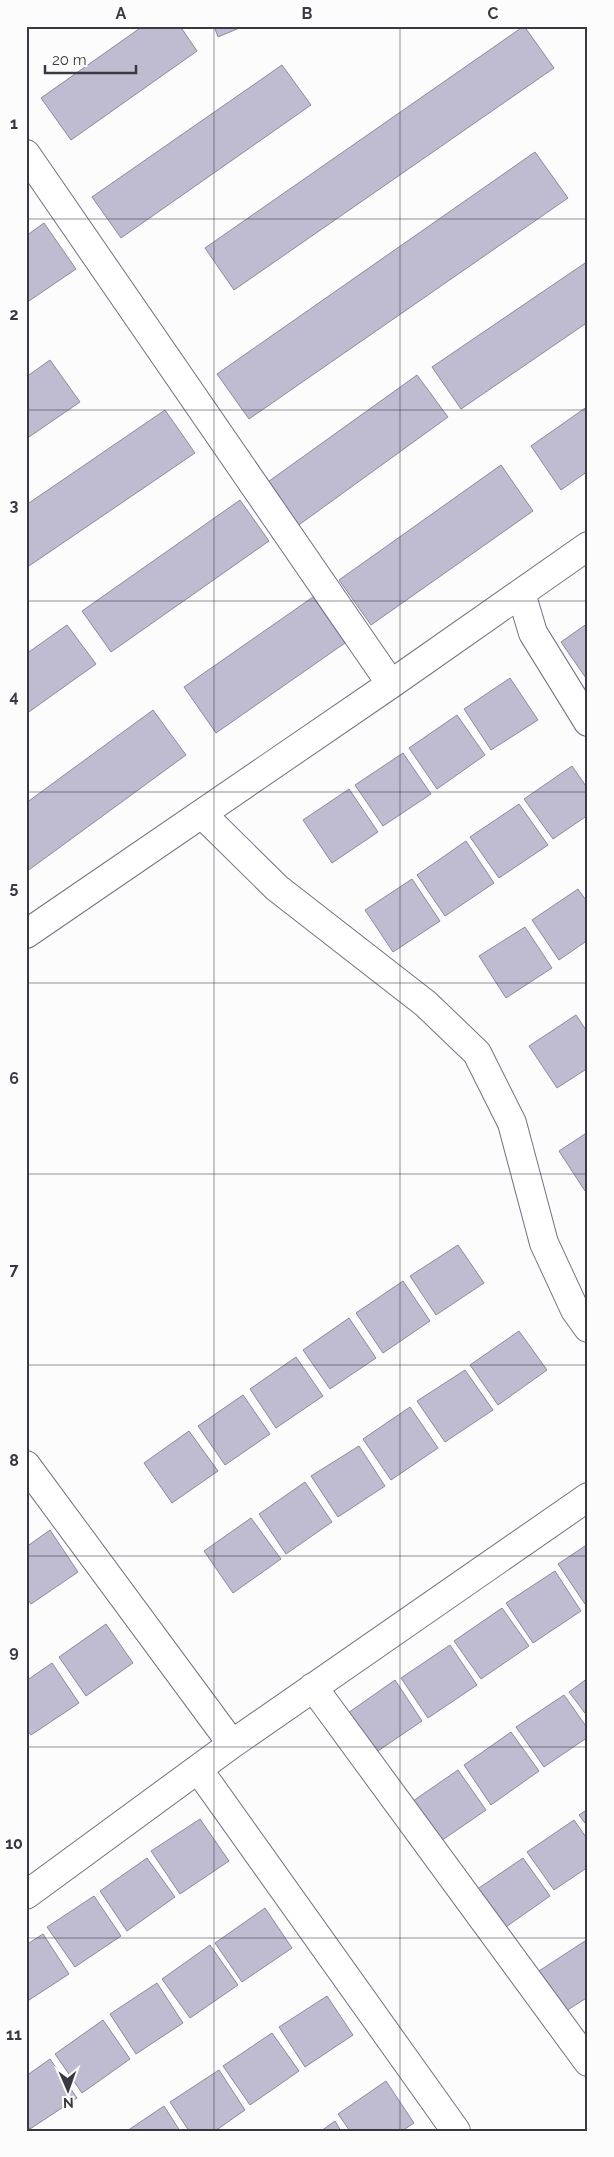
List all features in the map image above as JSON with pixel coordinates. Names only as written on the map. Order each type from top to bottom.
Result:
[{"type":"street","points":[[26,154],[391,684]]},
{"type":"street","points":[[26,934],[391,684],[588,546]]},
{"type":"street","points":[[521,593],[532,634],[588,722]]},
{"type":"street","points":[[202,814],[277,888],[426,1004],[477,1053],[512,1123],[544,1242],[575,1310],[588,1328]]},
{"type":"street","points":[[26,1465],[232,1744]]},
{"type":"street","points":[[26,1896],[232,1744],[588,1497]]},
{"type":"street","points":[[313,1687],[588,2062]]},
{"type":"street","points":[[198,1769],[456,2131]]},
{"type":"building","points":[[143,26],[180,26],[197,51],[71,140],[41,98]]},
{"type":"building","points":[[214,26],[244,26],[218,37]]},
{"type":"building","points":[[524,26],[554,68],[234,290],[205,248]]},
{"type":"building","points":[[282,65],[311,105],[121,238],[92,197]]},
{"type":"building","points":[[535,152],[568,198],[249,419],[217,374]]},
{"type":"building","points":[[44,223],[76,269],[26,303],[26,236]]},
{"type":"building","points":[[588,261],[588,322],[461,409],[432,367]]},
{"type":"building","points":[[50,360],[80,402],[26,439],[26,377]]},
{"type":"building","points":[[417,375],[448,417],[296,527],[265,484]]},
{"type":"building","points":[[588,406],[588,471],[561,490],[531,446]]},
{"type":"building","points":[[165,410],[195,453],[26,568],[26,505]]},
{"type":"building","points":[[501,465],[533,511],[371,625],[339,580]]},
{"type":"building","points":[[240,500],[269,541],[111,652],[82,611]]},
{"type":"building","points":[[313,597],[345,643],[216,733],[184,687]]},
{"type":"building","points":[[588,623],[588,681],[561,642]]},
{"type":"building","points":[[67,625],[96,664],[26,714],[26,654]]},
{"type":"building","points":[[510,678],[538,720],[491,750],[464,709]]},
{"type":"building","points":[[153,710],[186,755],[26,872],[26,803]]},
{"type":"building","points":[[457,715],[485,755],[437,789],[409,748]]},
{"type":"building","points":[[403,753],[431,794],[383,826],[355,785]]},
{"type":"building","points":[[572,766],[588,789],[588,815],[553,839],[524,799]]},
{"type":"building","points":[[349,789],[378,832],[332,863],[303,820]]},
{"type":"building","points":[[519,804],[548,845],[499,878],[470,837]]},
{"type":"building","points":[[466,841],[494,883],[445,916],[417,875]]},
{"type":"building","points":[[412,879],[440,921],[393,952],[365,910]]},
{"type":"building","points":[[578,889],[588,903],[588,940],[559,960],[532,920]]},
{"type":"building","points":[[525,927],[552,968],[506,998],[479,956]]},
{"type":"building","points":[[576,1015],[588,1033],[588,1068],[557,1088],[529,1046]]},
{"type":"building","points":[[588,1132],[588,1189],[585,1191],[559,1151]]},
{"type":"building","points":[[458,1245],[484,1283],[436,1315],[410,1276]]},
{"type":"building","points":[[403,1281],[430,1321],[383,1353],[356,1313]]},
{"type":"building","points":[[349,1318],[376,1358],[330,1389],[303,1350]]},
{"type":"building","points":[[519,1331],[547,1370],[498,1405],[470,1365]]},
{"type":"building","points":[[296,1357],[323,1396],[276,1428],[250,1389]]},
{"type":"building","points":[[465,1370],[493,1410],[445,1442],[417,1401]]},
{"type":"building","points":[[243,1395],[270,1434],[225,1465],[198,1426]]},
{"type":"building","points":[[410,1407],[438,1448],[391,1480],[363,1439]]},
{"type":"building","points":[[189,1431],[218,1471],[172,1503],[144,1463]]},
{"type":"building","points":[[359,1446],[385,1486],[338,1517],[311,1476]]},
{"type":"building","points":[[305,1482],[332,1522],[286,1554],[259,1514]]},
{"type":"building","points":[[251,1518],[281,1559],[233,1593],[204,1551]]},
{"type":"building","points":[[50,1530],[78,1572],[31,1604],[26,1597],[26,1547]]},
{"type":"building","points":[[588,1544],[588,1603],[585,1604],[558,1564]]},
{"type":"building","points":[[555,1571],[581,1611],[533,1643],[506,1603]]},
{"type":"building","points":[[502,1608],[529,1646],[481,1679],[454,1641]]},
{"type":"building","points":[[106,1624],[133,1663],[86,1696],[59,1657]]},
{"type":"building","points":[[450,1645],[477,1685],[428,1718],[401,1678]]},
{"type":"building","points":[[52,1663],[79,1703],[31,1735],[26,1729],[26,1681]]},
{"type":"building","points":[[588,1678],[588,1717],[569,1692]]},
{"type":"building","points":[[395,1680],[422,1721],[375,1753],[348,1713]]},
{"type":"building","points":[[564,1695],[588,1729],[588,1737],[544,1767],[516,1727]]},
{"type":"building","points":[[511,1732],[539,1771],[491,1805],[464,1765]]},
{"type":"building","points":[[458,1770],[486,1810],[441,1841],[413,1801]]},
{"type":"building","points":[[588,1809],[588,1827],[579,1815]]},
{"type":"building","points":[[200,1819],[229,1861],[180,1894],[151,1851]]},
{"type":"building","points":[[574,1820],[588,1840],[588,1867],[554,1890],[527,1852]]},
{"type":"building","points":[[147,1858],[175,1897],[127,1931],[100,1891]]},
{"type":"building","points":[[523,1858],[550,1896],[503,1929],[476,1890]]},
{"type":"building","points":[[94,1896],[121,1936],[75,1967],[47,1927]]},
{"type":"building","points":[[265,1908],[292,1948],[242,1982],[215,1943]]},
{"type":"building","points":[[43,1934],[69,1974],[26,2002],[26,1945]]},
{"type":"building","points":[[588,1939],[588,1997],[566,2011],[539,1971]]},
{"type":"building","points":[[210,1945],[238,1985],[190,2018],[162,1979]]},
{"type":"building","points":[[157,1983],[183,2023],[136,2054],[110,2014]]},
{"type":"building","points":[[327,1996],[353,2035],[305,2067],[279,2027]]},
{"type":"building","points":[[103,2020],[130,2059],[82,2093],[55,2054]]},
{"type":"building","points":[[272,2033],[299,2071],[250,2105],[223,2066]]},
{"type":"building","points":[[50,2059],[77,2098],[30,2129],[26,2124],[26,2076]]},
{"type":"building","points":[[219,2070],[245,2110],[215,2131],[189,2131],[170,2102]]},
{"type":"building","points":[[386,2081],[414,2123],[402,2131],[350,2131],[338,2114]]},
{"type":"building","points":[[164,2106],[180,2131],[127,2131]]},
{"type":"building","points":[[335,2121],[341,2131],[321,2131]]}]
